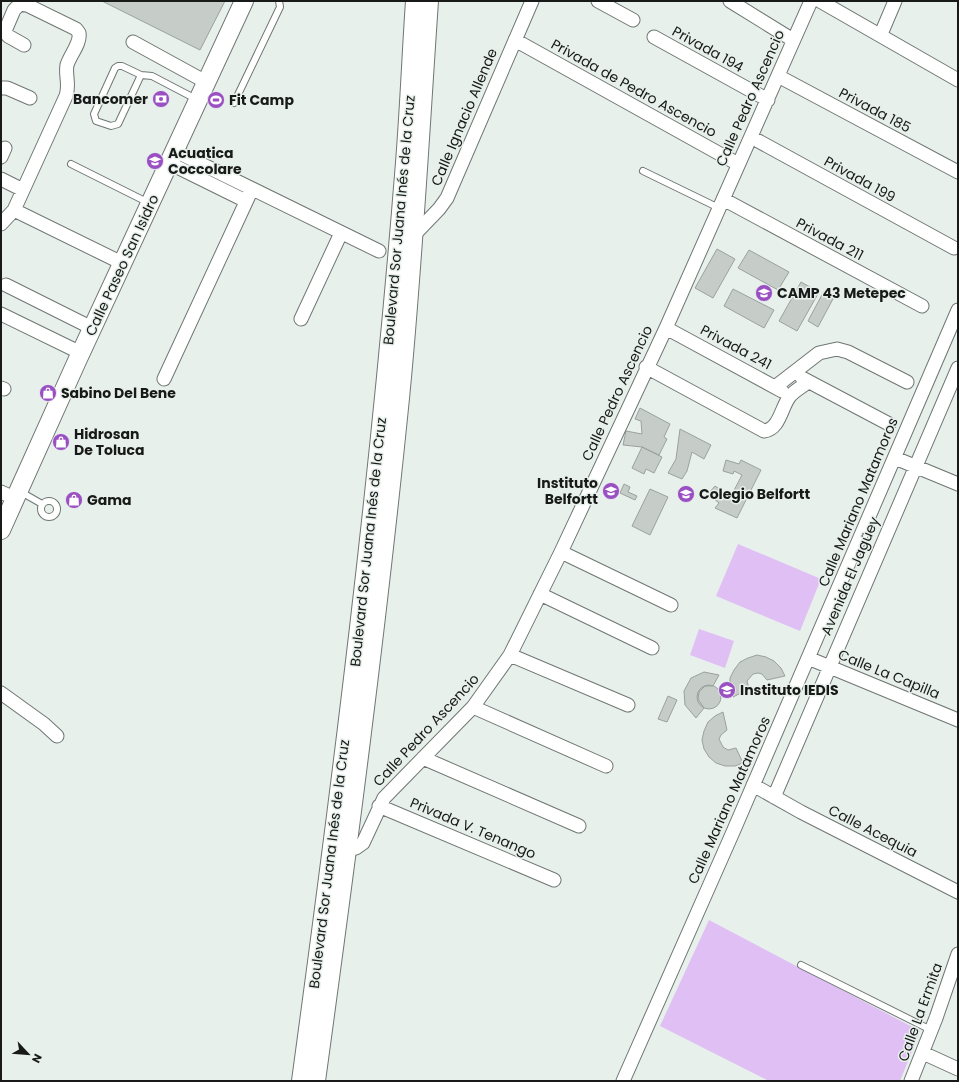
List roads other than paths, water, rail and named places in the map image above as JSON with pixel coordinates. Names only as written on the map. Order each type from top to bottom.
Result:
[{"type":"main road","name":"Calle Paseo San Isidro","points":[[1,530],[12,494],[79,357],[244,1]]},
{"type":"main road","name":"Boulevard Sor Juana Inés de la Cruz","points":[[316,1081],[340,849],[359,631],[382,419],[404,172],[415,1]]},
{"type":"main road","name":"Boulevard Sor Juana Inés de la Cruz","points":[[301,1081],[340,849],[400,398],[409,302],[412,237],[429,1]]},
{"type":"street","name":"Calle Ignacio Allende","points":[[412,237],[439,210],[447,198],[532,1]]},
{"type":"street","points":[[598,1],[633,20]]},
{"type":"street","points":[[730,1],[793,40]]},
{"type":"street","name":"Calle Pedro Ascencio","points":[[340,849],[356,848],[363,843],[379,806],[391,790],[473,707],[510,655],[561,552],[646,367],[666,328],[811,1]]},
{"type":"street","points":[[820,1],[881,34],[958,80]]},
{"type":"street","points":[[881,34],[895,1]]},
{"type":"street","points":[[2,221],[14,210],[66,96],[69,86],[67,64],[78,40],[79,33],[76,29],[27,4],[20,4],[14,10],[5,31],[8,36],[24,45]]},
{"type":"street","name":"Privada 194","points":[[654,37],[768,100]]},
{"type":"street","name":"Privada de Pedro Ascencio","points":[[515,40],[738,164]]},
{"type":"street","points":[[132,42],[206,82]]},
{"type":"street","name":"Privada 185","points":[[778,76],[958,172]]},
{"type":"street","points":[[1,88],[7,88],[30,98]]},
{"type":"street","name":"Privada 199","points":[[751,137],[954,248]]},
{"type":"street","points":[[172,157],[252,189],[379,252]]},
{"type":"street","points":[[172,157],[246,201]]},
{"type":"street","points":[[1,179],[23,190]]},
{"type":"street","points":[[164,379],[252,189]]},
{"type":"street","name":"Privada 211","points":[[721,204],[922,306]]},
{"type":"street","points":[[14,210],[122,263]]},
{"type":"street","points":[[301,320],[341,233]]},
{"type":"street","points":[[6,285],[92,328]]},
{"type":"street","name":"Calle Mariano Matamoros","points":[[623,1081],[753,785],[958,310]]},
{"type":"street","points":[[1,314],[79,357]]},
{"type":"street","points":[[1,324],[79,357]]},
{"type":"street","name":"Privada 241","points":[[666,328],[790,396]]},
{"type":"street","points":[[776,387],[819,353],[837,349],[848,352],[907,382]]},
{"type":"street","points":[[646,367],[764,431],[770,430],[775,426],[790,396],[808,382]]},
{"type":"street","name":"Avenida El Jagüey","points":[[774,797],[958,368]]},
{"type":"street","points":[[794,374],[889,424]]},
{"type":"street","points":[[895,458],[958,484]]},
{"type":"street","points":[[561,552],[671,605]]},
{"type":"street","points":[[540,594],[652,648]]},
{"type":"street","points":[[510,655],[628,705]]},
{"type":"street","name":"Calle La Capilla","points":[[808,658],[958,720]]},
{"type":"street","points":[[1,693],[44,724],[57,736]]},
{"type":"street","points":[[473,707],[606,766]]},
{"type":"street","points":[[423,758],[579,826]]},
{"type":"street","name":"Calle Acequia","points":[[753,785],[958,892]]},
{"type":"street","name":"Privada V. Tenango","points":[[379,806],[554,880]]},
{"type":"street","name":"Calle La Ermita","points":[[911,1081],[923,1053],[958,954]]},
{"type":"street","points":[[923,1053],[958,1069]]},
{"type":"lane","points":[[234,104],[280,8],[279,1]]},
{"type":"lane","points":[[141,75],[118,124],[111,126],[94,118],[94,114],[115,68],[122,66],[141,75],[152,76],[198,100]]},
{"type":"lane","points":[[70,164],[150,203]]},
{"type":"lane","points":[[643,171],[721,204]]},
{"type":"lane","points":[[12,494],[42,504]]},
{"type":"lane","points":[[801,964],[931,1030]]},
{"type":"place","name":"Bancomer","points":[[161,99]]},
{"type":"place","name":"Fit Camp","points":[[216,100]]},
{"type":"place","name":"Acuatica Coccolare","points":[[155,161]]},
{"type":"place","name":"CAMP 43 Metepec","points":[[764,293]]},
{"type":"place","name":"Sabino Del Bene","points":[[48,393]]},
{"type":"place","name":"Hidrosan De Toluca","points":[[61,442]]},
{"type":"place","name":"Instituto Belfortt","points":[[611,491]]},
{"type":"place","name":"Colegio Belfortt","points":[[686,494]]},
{"type":"place","name":"Gama","points":[[74,500]]},
{"type":"place","name":"Instituto IEDIS","points":[[727,690]]}]
